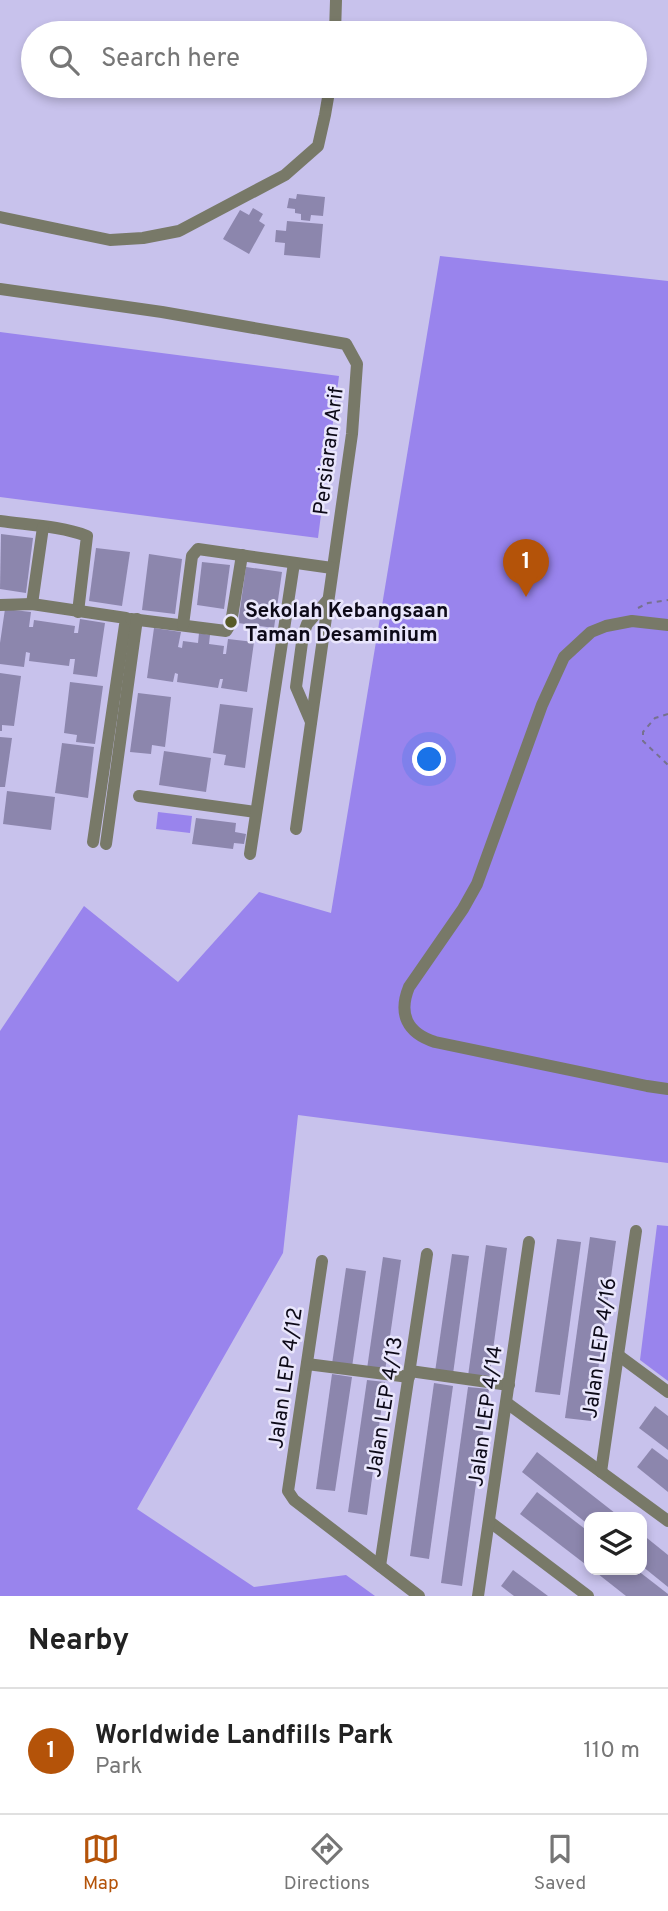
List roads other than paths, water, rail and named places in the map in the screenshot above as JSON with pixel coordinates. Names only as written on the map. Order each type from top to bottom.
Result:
[{"type":"street","points":[[335,21],[336,0]]},
{"type":"street","points":[[0,217],[110,240],[143,238],[179,231],[285,175],[317,146],[328,98]]},
{"type":"street","name":"Persiaran Arif","points":[[0,289],[162,312],[346,344],[357,364],[352,434],[296,829]]},
{"type":"street","points":[[0,521],[87,536],[78,612]]},
{"type":"street","points":[[32,604],[43,527]]},
{"type":"street","points":[[183,625],[192,556],[198,549],[332,568]]},
{"type":"street","points":[[0,605],[32,604],[226,631],[231,623],[242,555]]},
{"type":"street","points":[[250,855],[294,563]]},
{"type":"street","points":[[311,722],[296,687],[303,635],[307,624],[328,601]]},
{"type":"street","points":[[100,843],[131,619]]},
{"type":"street","points":[[668,625],[632,621],[606,626],[591,632],[564,657],[542,705],[477,884],[463,909],[413,980],[406,994],[404,1011],[413,1030],[435,1042],[668,1089]]},
{"type":"street","points":[[139,796],[256,812]]},
{"type":"street","name":"Jalan LEP 4/16","points":[[601,1472],[636,1231]]},
{"type":"street","name":"Jalan LEP 4/14","points":[[478,1596],[529,1242]]},
{"type":"street","name":"Jalan LEP 4/13","points":[[380,1566],[427,1254]]},
{"type":"street","name":"Jalan LEP 4/12","points":[[322,1261],[288,1491],[294,1500],[380,1566]]},
{"type":"street","points":[[618,1355],[668,1392]]},
{"type":"street","points":[[307,1364],[509,1385]]},
{"type":"street","points":[[507,1403],[668,1521]]},
{"type":"street","points":[[490,1522],[587,1596]]},
{"type":"street","points":[[380,1566],[419,1596]]},
{"type":"place","name":"Worldwide Landfills Park","points":[[526,597]]},
{"type":"place","name":"Sekolah Kebangsaan Taman Desaminium","points":[[231,622]]}]
